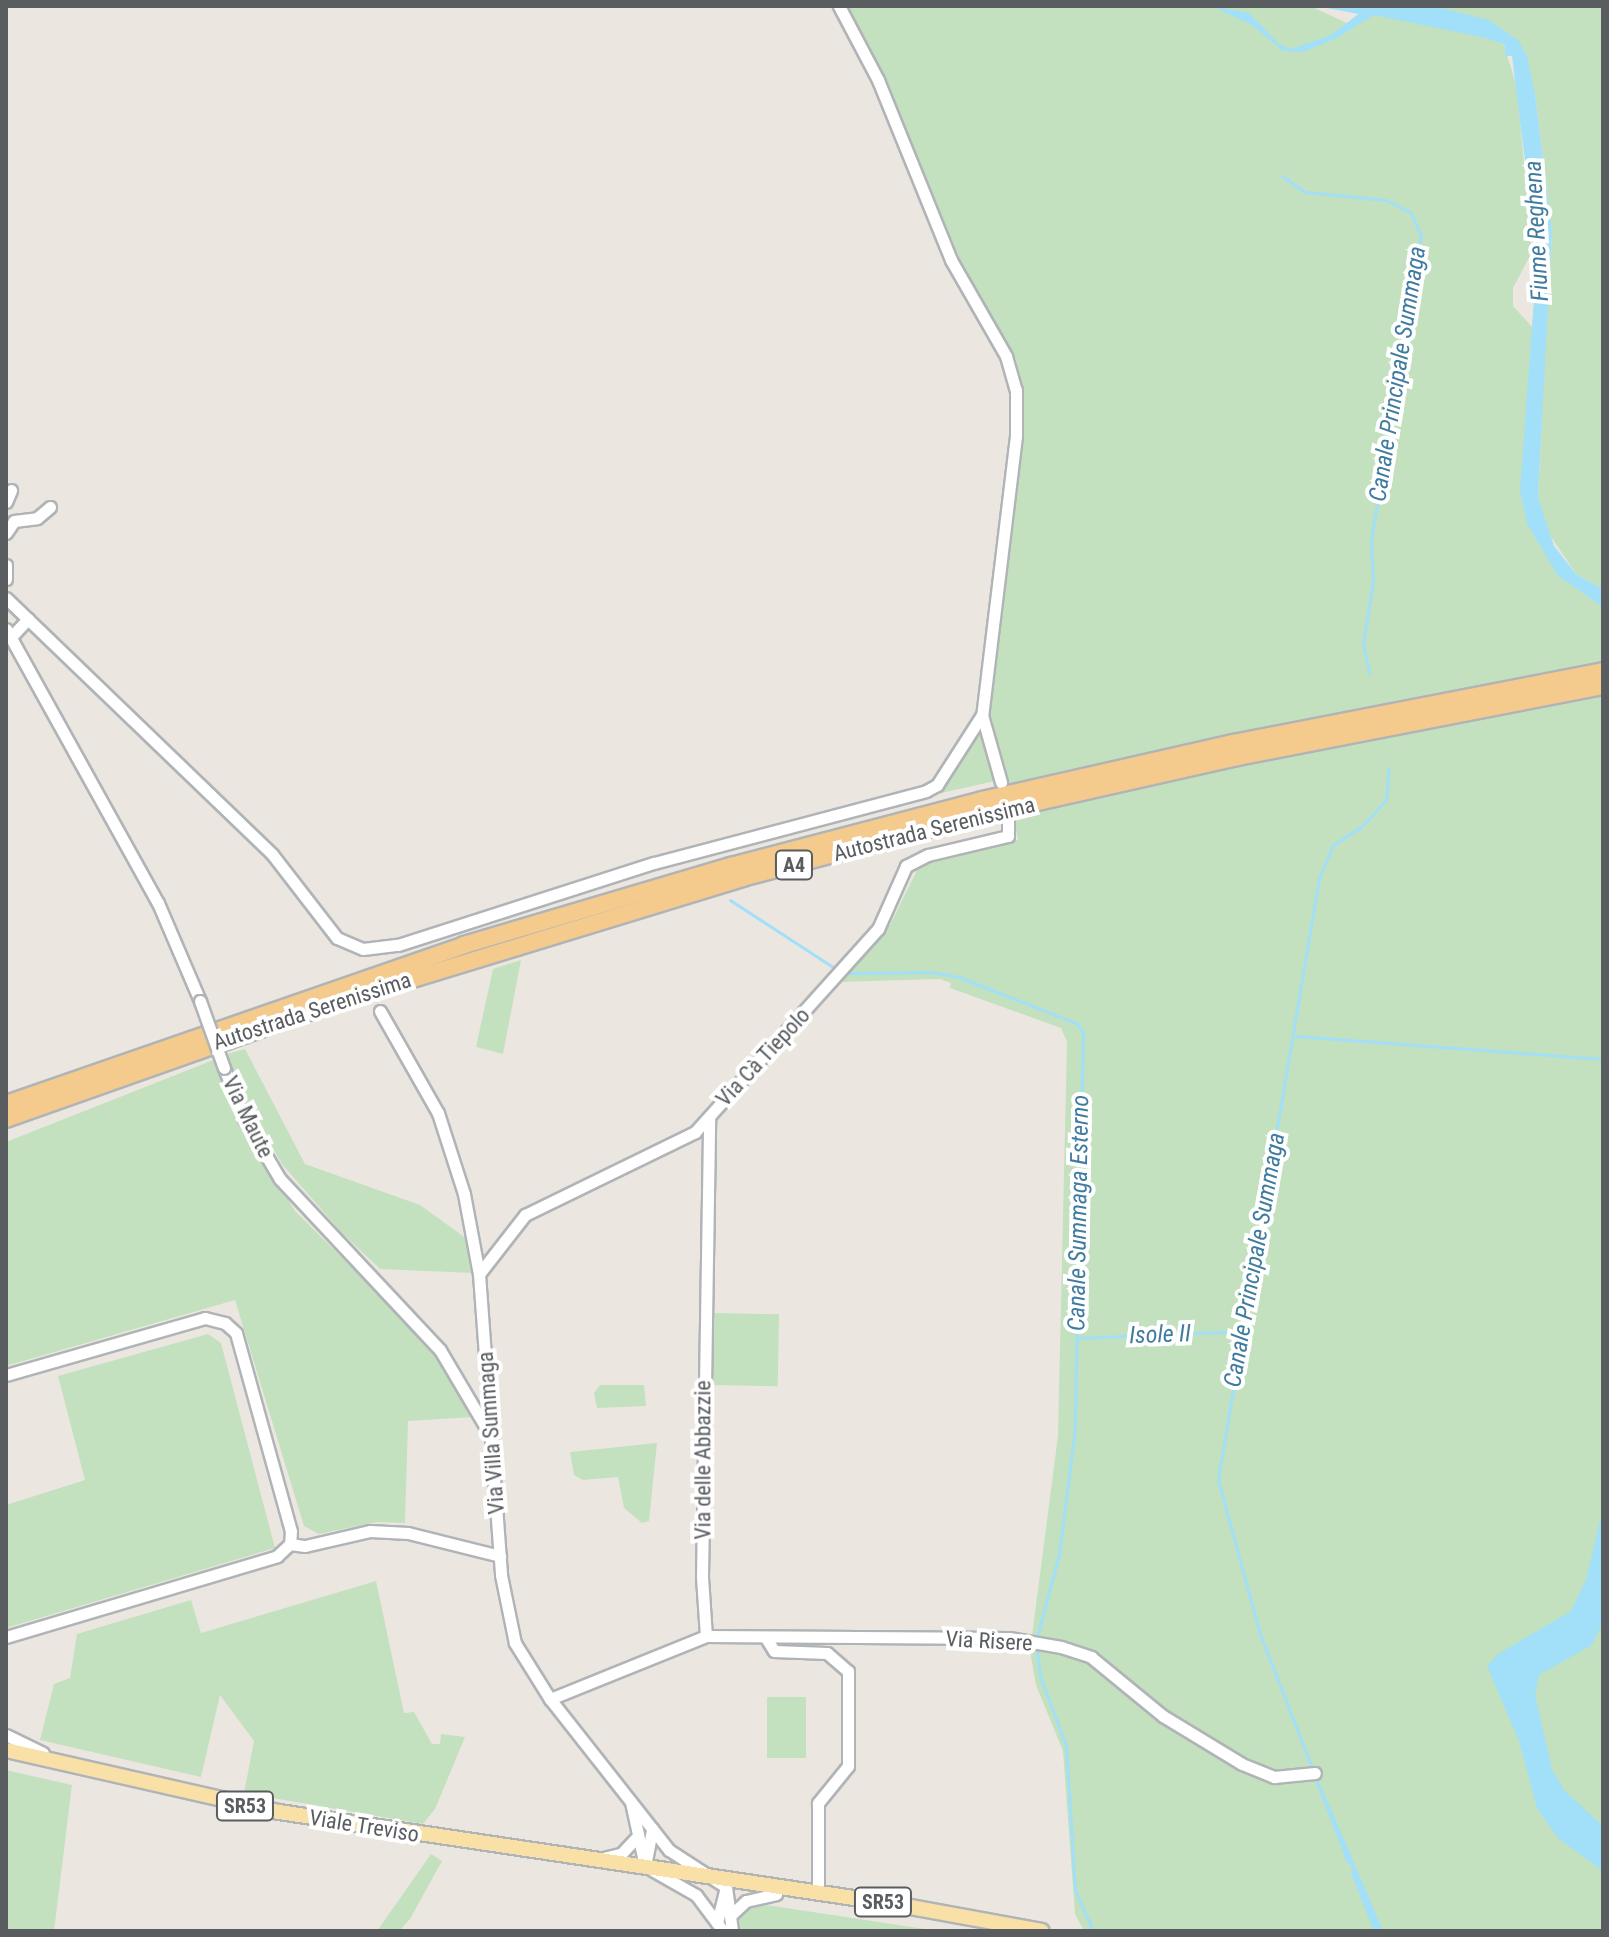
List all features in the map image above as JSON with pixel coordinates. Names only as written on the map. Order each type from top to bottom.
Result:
[{"type":"highway","name":"Autostrada Serenissima","points":[[6,1104],[464,945],[731,866],[982,800],[1233,743],[1603,671]]},
{"type":"highway","name":"Autostrada Serenissima","points":[[6,1119],[349,998],[742,878],[989,813],[1237,757],[1603,686]]},
{"type":"main road","name":"Viale Treviso","points":[[6,1750],[151,1786],[573,1864],[666,1878],[720,1882]]},
{"type":"main road","name":"Viale Treviso","points":[[488,1846],[599,1858],[720,1882]]},
{"type":"main road","name":"SR53","points":[[720,1882],[818,1892],[1042,1931]]},
{"type":"main road","points":[[720,1882],[776,1894],[968,1918]]},
{"type":"street","points":[[839,6],[878,80],[951,260],[1006,356],[1016,390],[1016,436],[982,715],[1001,782]]},
{"type":"street","points":[[6,502],[11,490]]},
{"type":"street","points":[[6,533],[14,521],[37,518],[50,507]]},
{"type":"street","points":[[6,565],[6,579]]},
{"type":"street","points":[[6,598],[272,854],[337,938],[363,949],[398,945],[654,863],[926,791],[937,785],[982,715]]},
{"type":"street","points":[[8,633],[28,619]]},
{"type":"street","name":"Via Maute","points":[[8,633],[168,922],[244,1118],[280,1179],[440,1350],[465,1388],[488,1434]]},
{"type":"street","name":"Via Cà Tiepolo","points":[[479,1274],[525,1215],[683,1140],[709,1116],[878,929],[906,866],[928,855],[1008,836],[1008,818]]},
{"type":"street","name":"Via Villa Summaga","points":[[380,1011],[438,1113],[464,1194],[479,1274],[488,1434],[500,1556],[515,1643],[550,1699],[652,1829],[677,1858],[720,1882]]},
{"type":"street","name":"Via delle Abbazzie","points":[[706,1636],[702,1577],[709,1116]]},
{"type":"street","points":[[6,1375],[205,1318],[225,1323],[240,1348],[291,1531],[290,1544],[277,1556],[6,1637]]},
{"type":"street","points":[[465,1388],[486,1384]]},
{"type":"street","points":[[290,1544],[305,1546],[382,1529],[500,1556]]},
{"type":"street","points":[[550,1699],[706,1636]]},
{"type":"street","name":"Via Risere","points":[[706,1636],[1009,1638],[1061,1647],[1091,1657],[1163,1716],[1242,1764],[1274,1777],[1315,1773]]},
{"type":"street","name":"Via Risere","points":[[766,1638],[774,1651],[827,1653],[848,1671],[848,1766],[818,1803],[818,1892]]},
{"type":"street","points":[[6,1735],[52,1756],[151,1786]]},
{"type":"street","points":[[631,1802],[645,1866]]},
{"type":"street","points":[[645,1866],[652,1829]]},
{"type":"street","points":[[599,1858],[621,1854],[638,1836]]},
{"type":"street","points":[[573,1864],[645,1866],[696,1895],[720,1927]]},
{"type":"street","points":[[720,1882],[732,1915],[732,1931]]},
{"type":"street","points":[[720,1882],[720,1927]]},
{"type":"street","points":[[732,1915],[746,1901],[776,1894]]},
{"type":"green space","points":[[845,6],[1310,6],[1347,23],[1368,6],[1603,6],[1603,589],[1577,575],[1547,531],[1538,497],[1542,421],[1526,431],[1547,553],[1603,604],[1603,1931],[1084,1931],[1075,1914],[1063,1751],[1036,1685],[1030,1651],[1058,1436],[1067,1042],[1061,1028],[950,988],[951,983],[940,979],[839,982],[890,925],[921,862],[1018,840],[989,706],[1020,376],[1016,359],[972,289],[888,84]],"holes":[[[1497,24],[1535,94],[1552,231],[1546,342],[1513,306],[1513,288],[1532,252],[1517,87]]]},
{"type":"green space","points":[[978,728],[995,781],[941,793],[940,788]]},
{"type":"green space","points":[[521,960],[503,1054],[476,1047],[493,969]]},
{"type":"green space","points":[[245,1049],[305,1164],[420,1205],[467,1239],[473,1273],[380,1269],[341,1232],[282,1164],[240,1091],[227,1054]]},
{"type":"green space","points":[[216,1059],[227,1099],[295,1211],[424,1339],[453,1378],[473,1417],[408,1421],[405,1523],[377,1522],[319,1534],[304,1526],[235,1300],[6,1366],[6,1142]]},
{"type":"green space","points":[[711,1313],[779,1314],[778,1386],[710,1385]]},
{"type":"green space","points":[[208,1334],[221,1343],[275,1548],[6,1628],[6,1505],[85,1480],[58,1376]]},
{"type":"green space","points":[[600,1385],[644,1385],[646,1406],[597,1408],[594,1393]]},
{"type":"green space","points":[[657,1443],[649,1521],[642,1523],[624,1508],[618,1477],[583,1480],[574,1475],[570,1452]]},
{"type":"green space","points":[[376,1581],[404,1713],[414,1712],[432,1744],[440,1744],[441,1734],[465,1737],[435,1809],[423,1824],[244,1793],[254,1741],[220,1695],[201,1777],[40,1740],[54,1684],[70,1678],[77,1634],[191,1600],[201,1633]]},
{"type":"green space","points":[[767,1697],[806,1697],[806,1758],[767,1758]]},
{"type":"green space","points":[[6,1770],[72,1785],[54,1931],[6,1931]]},
{"type":"green space","points":[[431,1854],[442,1861],[410,1919],[399,1931],[377,1931]]},
{"type":"green space","points":[[761,1905],[938,1931],[734,1931],[739,1913]]},
{"type":"water","name":"Fiume Reghena","points":[[1212,6],[1249,13],[1279,44],[1291,49],[1329,36],[1359,14],[1316,6],[1433,6],[1489,20],[1518,40],[1527,56],[1535,94],[1552,231],[1538,497],[1554,546],[1577,575],[1603,589],[1603,607],[1558,576],[1527,524],[1520,490],[1537,258],[1512,56],[1506,56],[1504,44],[1481,37],[1374,15],[1337,38],[1303,52],[1283,51],[1252,25]]},
{"type":"water","points":[[1603,1508],[1603,1622],[1592,1645],[1539,1675],[1535,1695],[1552,1769],[1564,1790],[1603,1826],[1603,1871],[1558,1838],[1537,1808],[1519,1741],[1487,1666],[1498,1654],[1571,1611],[1586,1580]]},
{"type":"water","points":[[1318,1778],[1383,1931],[1375,1931]]},
{"type":"waterway","name":"Canale Principale Summaga","points":[[1282,176],[1305,192],[1386,200],[1411,213],[1421,235],[1371,540],[1373,581],[1363,644],[1369,673]]},
{"type":"waterway","name":"Canale Principale Summaga","points":[[1312,1768],[1260,1634],[1218,1479],[1319,878],[1333,845],[1361,827],[1386,800],[1389,768]]},
{"type":"waterway","name":"Canale Summaga Esterno","points":[[730,900],[836,969]]},
{"type":"waterway","name":"Canale Summaga Esterno","points":[[848,973],[931,972],[959,977],[1076,1023],[1083,1032],[1075,1428],[1059,1554],[1037,1637]]},
{"type":"waterway","points":[[1296,1036],[1603,1059]]},
{"type":"waterway","name":"Isole II","points":[[1078,1338],[1243,1331]]},
{"type":"waterway","name":"Canale Summaga Esterno","points":[[1037,1651],[1040,1676],[1066,1746],[1075,1890],[1093,1931]]},
{"type":"waterway","name":"Canale Principale Summaga","points":[[1316,1779],[1348,1862]]},
{"type":"waterway","name":"Canale Principale Summaga","points":[[1352,1872],[1375,1931]]}]
